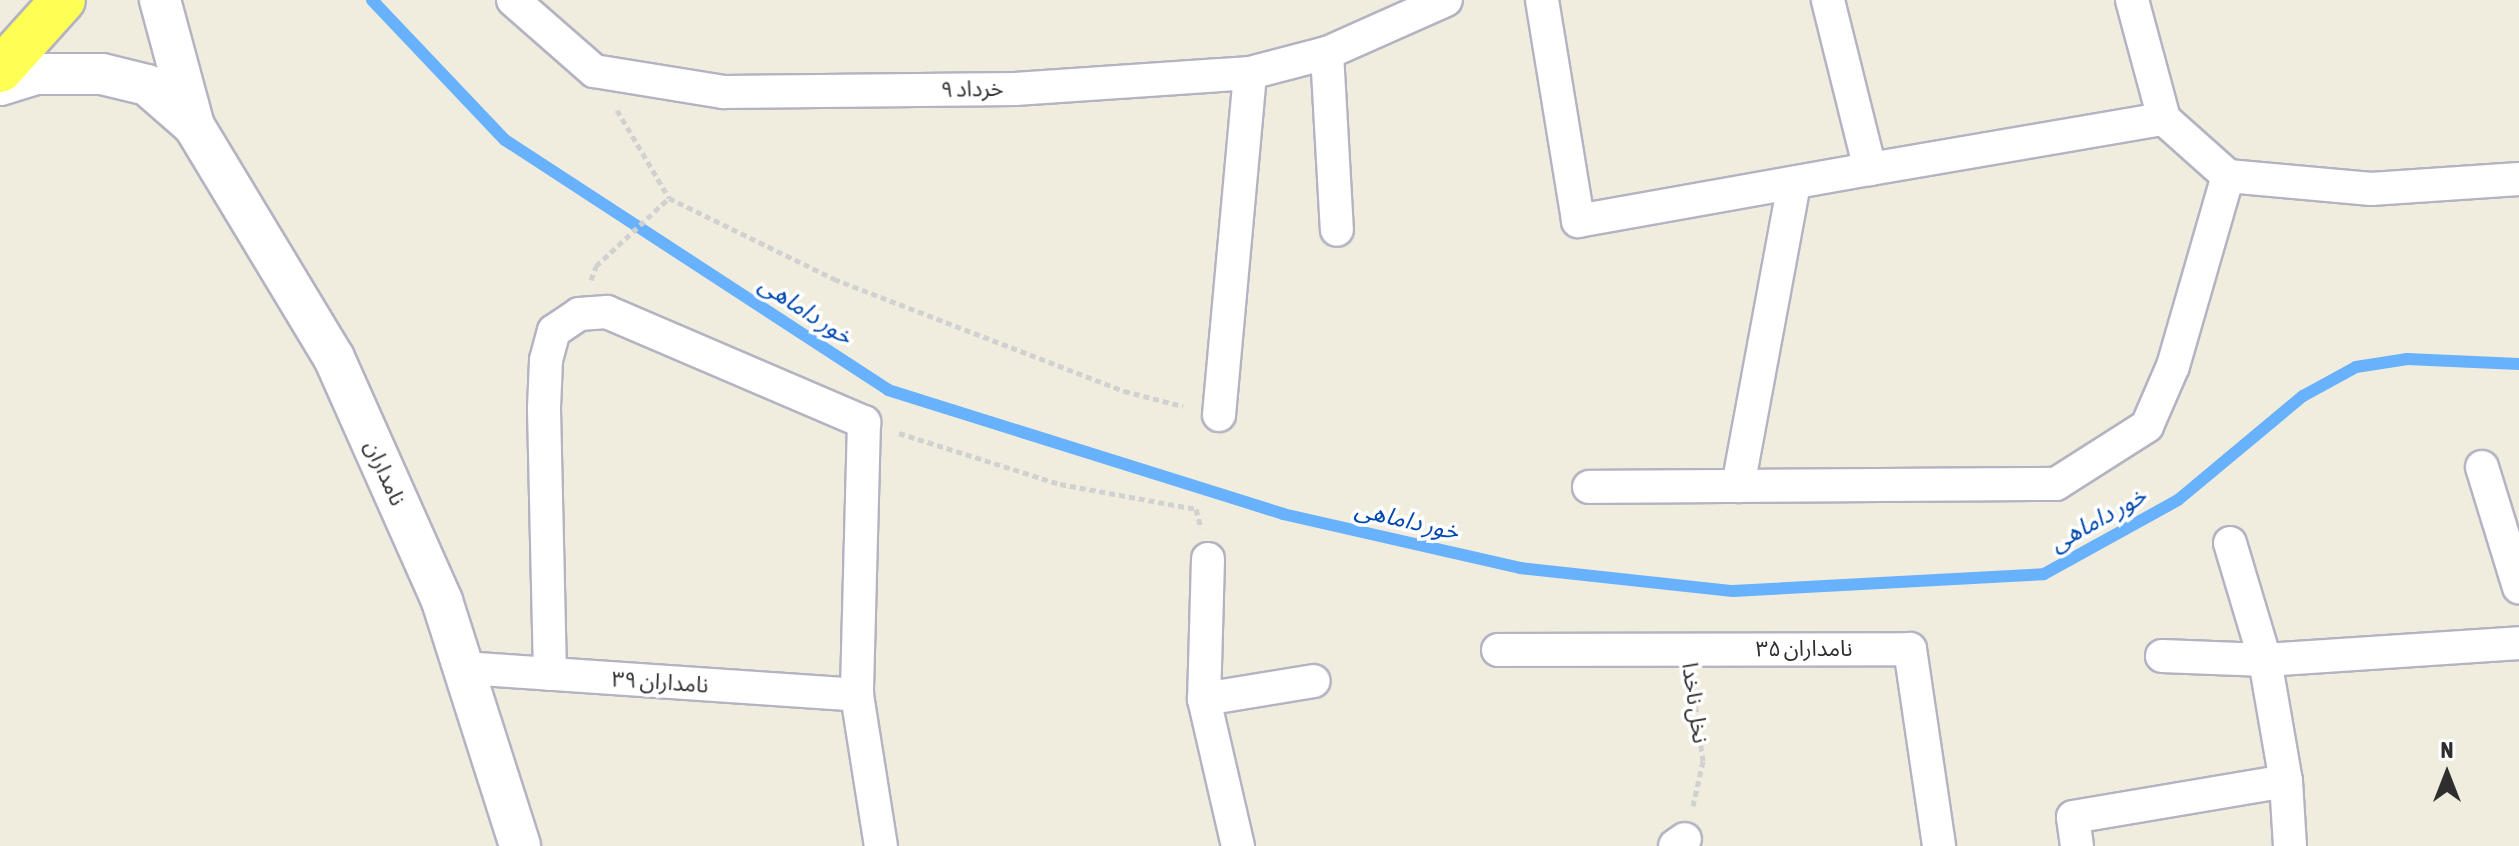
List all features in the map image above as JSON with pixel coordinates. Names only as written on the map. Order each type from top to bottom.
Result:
[{"type":"main road","points":[[0,70],[63,0]]},
{"type":"street","name":"نامداران","points":[[160,0],[194,126],[334,358],[442,601],[520,846]]},
{"type":"street","points":[[513,0],[594,71]]},
{"type":"street","name":"خرداد ۹","points":[[594,71],[724,92],[1015,89],[1250,73],[1327,53],[1446,0]]},
{"type":"street","points":[[1542,0],[1578,221],[2164,119]]},
{"type":"street","points":[[1828,0],[1870,169]]},
{"type":"street","points":[[2132,0],[2164,119],[2228,176],[2371,189],[2519,179]]},
{"type":"street","points":[[1327,53],[1337,230]]},
{"type":"street","points":[[1219,415],[1250,73]]},
{"type":"street","name":"نامداران","points":[[0,85],[36,74],[102,74],[147,85],[194,126]]},
{"type":"street","points":[[1589,487],[2056,484],[2147,426],[2173,366],[2228,176]]},
{"type":"street","points":[[1738,486],[1794,183]]},
{"type":"street","points":[[550,674],[546,360],[554,331],[579,314],[607,312],[864,422],[857,695],[881,846]]},
{"type":"street","points":[[2482,467],[2519,587]]},
{"type":"street","points":[[2230,543],[2265,660],[2286,781],[2290,846]]},
{"type":"street","points":[[1208,559],[1204,699],[1238,846]]},
{"type":"street","points":[[2162,656],[2265,660],[2519,643]]},
{"type":"street","name":"نامداران ۳۵","points":[[1498,650],[1910,649],[1939,846]]},
{"type":"street","name":"نامداران ۳۹","points":[[464,668],[857,695]]},
{"type":"street","points":[[1204,699],[1314,681]]},
{"type":"street","points":[[2077,846],[2073,817],[2286,781]]},
{"type":"path","points":[[594,71],[669,198],[834,279],[1124,391],[1219,415]]},
{"type":"path","points":[[579,314],[596,266],[669,198]]},
{"type":"path","points":[[864,422],[1060,484],[1196,509],[1208,559]]},
{"type":"path","name":"نخل ناخدا","points":[[1680,843],[1703,761],[1688,649]]},
{"type":"waterway","name":"خور داماهی","points":[[372,0],[505,140],[888,390],[1283,514],[1520,568],[1733,591],[2044,574],[2178,500],[2303,396],[2356,367],[2407,359],[2519,364]]}]
